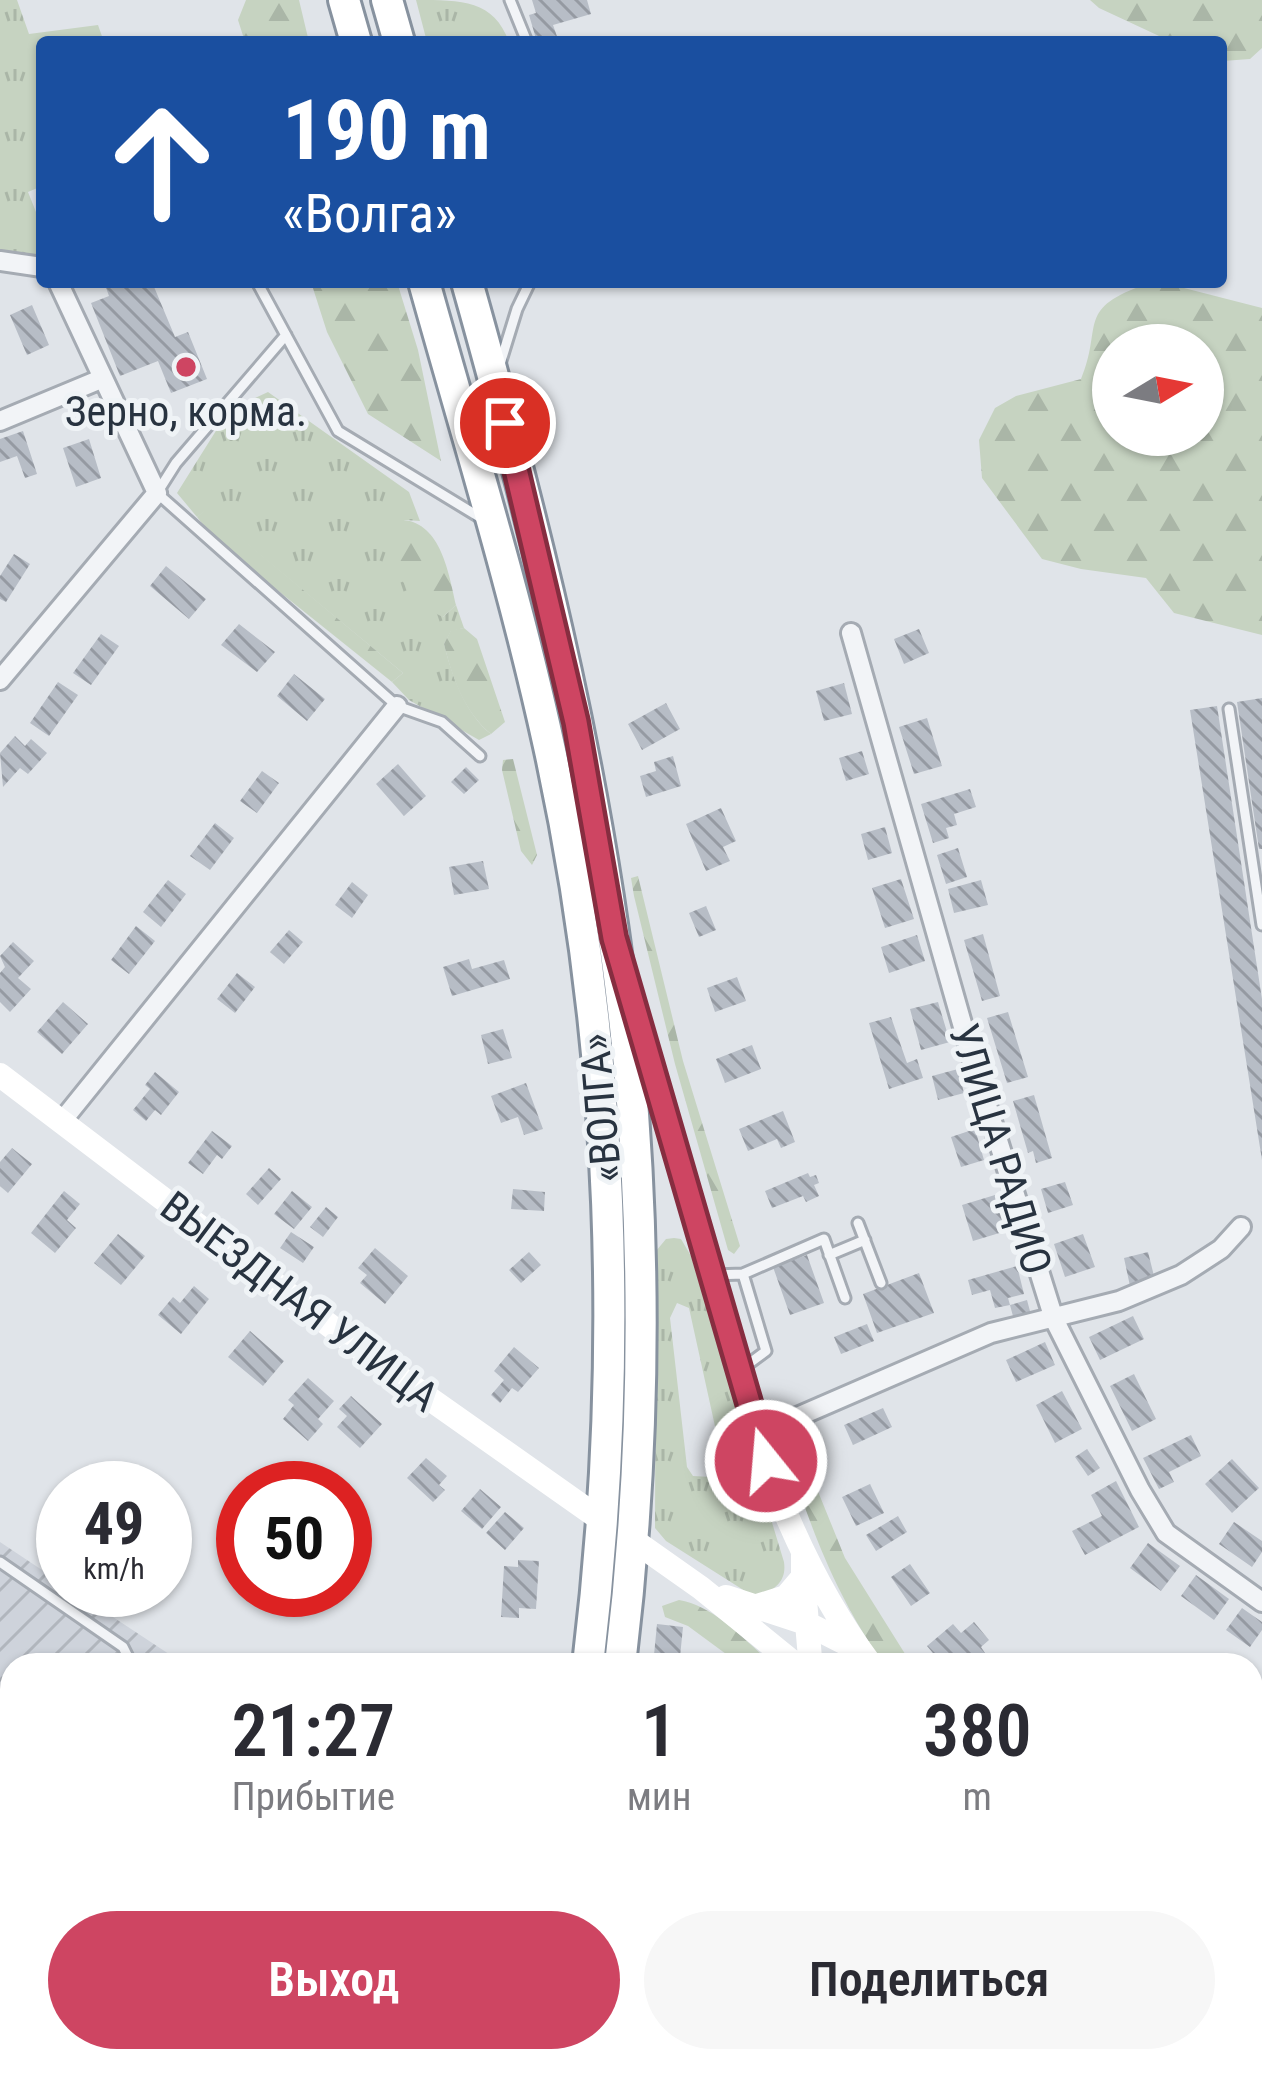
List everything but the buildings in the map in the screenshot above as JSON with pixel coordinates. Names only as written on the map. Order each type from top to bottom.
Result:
[{"type":"highway","points":[[344,0],[354,36]]},
{"type":"highway","points":[[387,0],[397,36]]},
{"type":"highway","name":"«ВОЛГА»","points":[[426,288],[550,749],[590,986],[608,1226],[609,1408],[589,1653]]},
{"type":"highway","name":"«ВОЛГА»","points":[[469,288],[576,722],[614,938],[629,1067],[640,1362],[633,1540],[621,1653]]},
{"type":"main road","points":[[614,938],[758,1434],[803,1566],[857,1652]]},
{"type":"main road","name":"ВЫЕЗДНАЯ УЛИЦА","points":[[0,1075],[379,1363],[603,1521]]},
{"type":"main road","points":[[633,1540],[792,1653]]},
{"type":"main road","points":[[752,1607],[786,1597],[803,1566]]},
{"type":"main road","points":[[803,1566],[806,1653]]},
{"type":"main road","points":[[701,1588],[806,1623],[857,1652]]},
{"type":"street","points":[[0,261],[36,266]]},
{"type":"street","points":[[0,680],[157,493],[61,288]]},
{"type":"street","points":[[0,421],[101,379]]},
{"type":"street","name":"УЛИЦА РАДИО","points":[[851,633],[969,1048],[1054,1318],[1166,1533],[1262,1602]]},
{"type":"street","points":[[62,1121],[397,706]]},
{"type":"street","points":[[758,1434],[991,1333],[1120,1301],[1181,1275],[1221,1249],[1241,1227]]},
{"type":"lane","points":[[510,0],[525,36]]},
{"type":"lane","points":[[260,288],[338,431],[491,524]]},
{"type":"lane","points":[[495,381],[527,288]]},
{"type":"lane","points":[[286,335],[176,464],[157,493],[397,706],[442,722],[480,756]]},
{"type":"lane","points":[[1229,709],[1262,925]]},
{"type":"lane","points":[[858,1223],[881,1283]]},
{"type":"lane","points":[[711,1275],[743,1274],[824,1239],[845,1298]]},
{"type":"lane","points":[[830,1255],[865,1240]]},
{"type":"lane","points":[[739,1371],[766,1351],[743,1274]]},
{"type":"lane","points":[[0,1562],[126,1653]]},
{"type":"shaded area","points":[[0,1542],[36,1566],[36,1617],[113,1617],[167,1653],[0,1653]]},
{"type":"green space","points":[[0,0],[17,0],[29,34],[98,25],[102,36],[36,36],[36,189],[28,192],[36,212],[36,258],[0,253]]},
{"type":"green space","points":[[246,0],[299,0],[308,36],[243,36],[238,20]]},
{"type":"green space","points":[[416,0],[474,5],[495,18],[506,36],[425,36]]},
{"type":"green space","points":[[1090,0],[1262,0],[1262,48],[1250,59],[1227,61],[1227,36],[1159,36]]},
{"type":"green space","points":[[313,288],[399,288],[418,350],[441,461],[368,414],[327,332]]},
{"type":"green space","points":[[1137,288],[1184,288],[1262,308],[1262,635],[1174,613],[1146,578],[1042,559],[982,478],[979,440],[995,408],[1016,396],[1081,379],[1092,337],[1092,456],[1224,456],[1224,324],[1095,324],[1099,312]]},
{"type":"green space","points":[[268,392],[409,492],[420,521],[404,520],[443,617],[456,605],[464,628],[451,631],[444,644],[451,669],[467,705],[491,734],[479,740],[409,700],[392,682],[403,673],[206,510],[197,517],[177,493],[229,410]]},
{"type":"green space","points":[[206,509],[403,673],[392,682],[216,541],[197,517]]},
{"type":"green space","points":[[403,520],[426,530],[441,552],[456,605],[443,617],[419,602],[402,580],[393,540],[395,525]]},
{"type":"green space","points":[[464,628],[477,639],[505,722],[491,734],[460,693],[444,644],[451,630]]},
{"type":"green space","points":[[513,759],[537,855],[532,865],[521,851],[502,770],[503,760]]},
{"type":"green space","points":[[638,876],[683,1061],[740,1246],[734,1254],[728,1250],[675,1064],[634,896],[631,878]]},
{"type":"green space","points":[[666,1239],[681,1239],[691,1256],[784,1562],[781,1581],[756,1598],[666,1541],[655,1528],[656,1251]],"holes":[[[677,1303],[689,1308],[720,1449],[721,1463],[711,1477],[693,1476],[687,1467],[670,1318]]]},
{"type":"green space","points":[[802,1452],[845,1558],[904,1653],[876,1653],[867,1640],[817,1539],[788,1457]]},
{"type":"green space","points":[[679,1600],[692,1604],[718,1617],[760,1653],[725,1653],[688,1626],[665,1617],[662,1606]]},
{"type":"place","name":"Зерно, корма.","points":[[186,367]]},
{"type":"route","points":[[505,423],[576,722],[614,938],[766,1461]]}]
